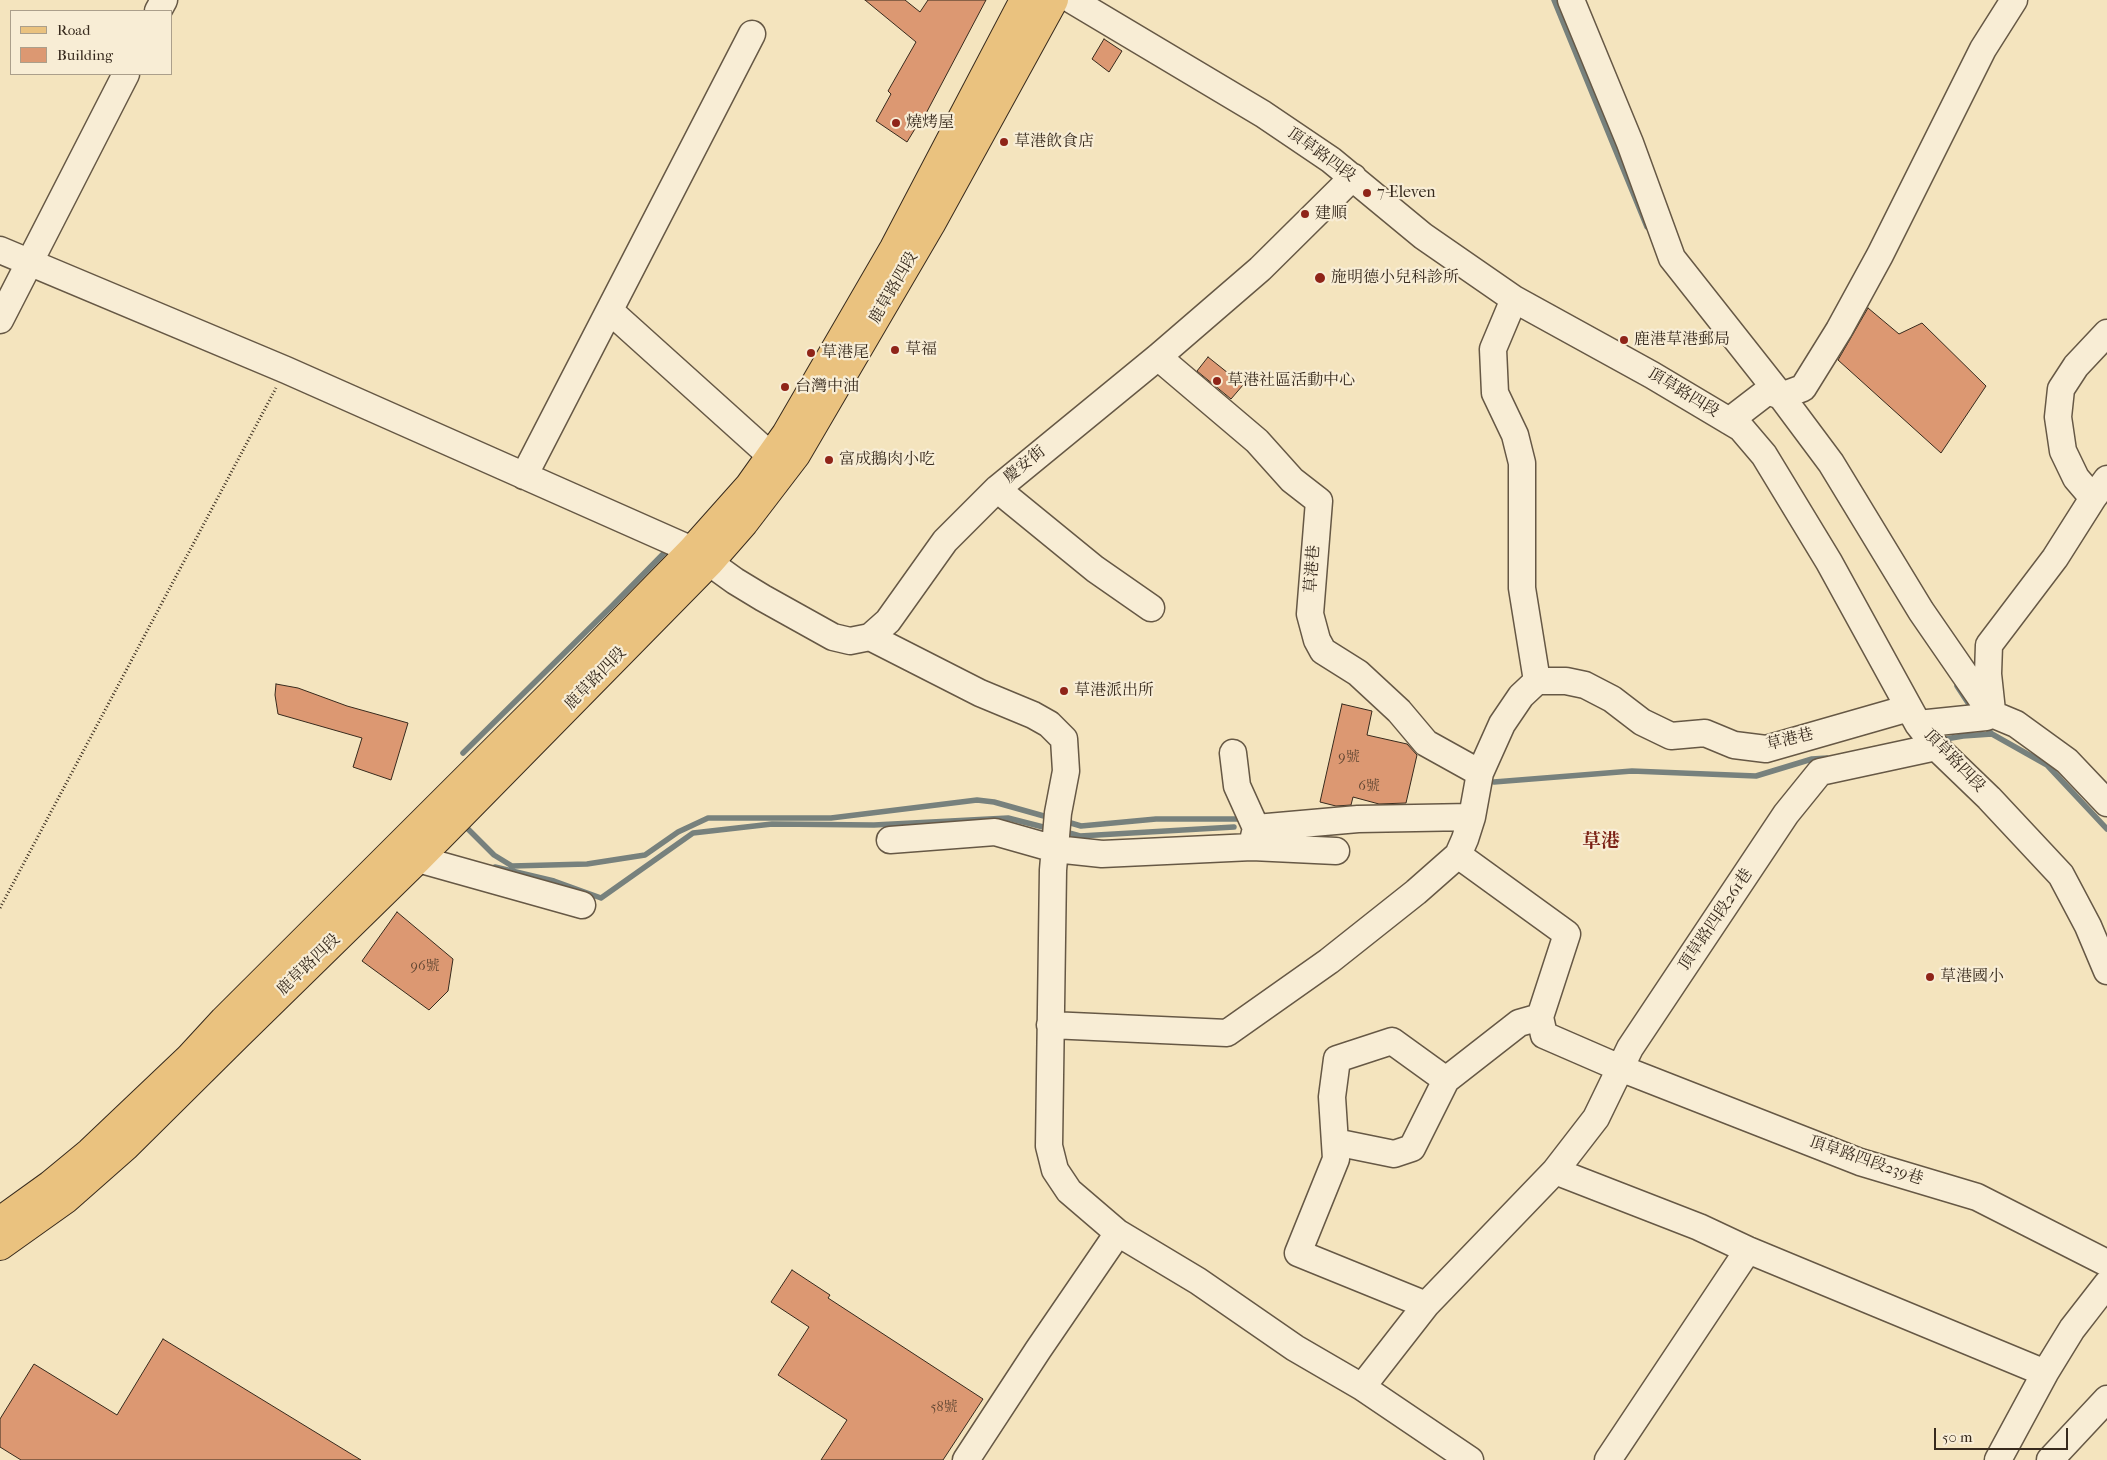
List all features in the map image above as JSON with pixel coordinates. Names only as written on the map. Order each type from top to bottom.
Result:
[{"type":"main road","name":"鹿草路四段","points":[[231,1028],[418,859],[701,557],[771,456],[894,248],[1024,0]]},
{"type":"main road","name":"鹿草路四段","points":[[0,1221],[58,1192],[118,1154],[195,1065],[550,695],[763,500],[796,455],[931,224],[1054,0]]},
{"type":"main road","name":"鹿草路四段","points":[[0,1246],[58,1192]]},
{"type":"street","name":"頂草路四段","points":[[1072,0],[1263,114],[1353,177],[1423,236],[1514,298],[1652,374],[1741,428],[1764,455],[1829,562],[1913,716],[1936,747],[1989,798],[2062,875],[2088,926],[2107,971]]},
{"type":"street","points":[[1571,0],[1630,143],[1672,258],[1831,462],[1921,611],[1992,714],[2016,724],[2067,760],[2107,804]]},
{"type":"street","points":[[1728,421],[1768,391],[1781,396],[1803,388],[1839,330],[1880,256],[1983,49],[2014,0]]},
{"type":"street","points":[[524,476],[752,34]]},
{"type":"street","points":[[0,320],[125,75]]},
{"type":"street","name":"慶安街","points":[[870,637],[888,621],[945,540],[996,489],[1158,357],[1260,269],[1353,177]]},
{"type":"street","points":[[0,250],[286,370],[701,557],[742,585],[832,637],[850,641],[870,637],[980,693],[1049,724],[1064,740],[1066,772],[1056,833],[1050,1025],[1049,1146],[1056,1170],[1069,1191],[1118,1233],[1198,1281],[1296,1348],[1362,1387],[1470,1460]]},
{"type":"street","points":[[1050,1025],[1227,1033],[1329,961],[1416,892],[1458,855],[1472,817],[1480,773],[1502,724],[1521,696],[1536,681],[1522,588],[1522,463],[1515,435],[1495,393],[1493,349],[1514,298]]},
{"type":"street","points":[[610,311],[771,456]]},
{"type":"street","points":[[1992,714],[1988,674],[1989,645],[2045,572],[2100,488],[2076,478],[2063,451],[2058,417],[2061,389],[2076,366],[2107,333]]},
{"type":"street","name":"草港巷","points":[[1158,357],[1257,441],[1292,480],[1319,501],[1310,614],[1317,640],[1323,651],[1358,672],[1399,711],[1426,743],[1480,773]]},
{"type":"street","points":[[996,489],[1095,569],[1151,608]]},
{"type":"street","name":"草港巷","points":[[1536,681],[1566,681],[1585,685],[1612,699],[1642,722],[1671,736],[1705,733],[1734,745],[1766,749],[1913,716],[1986,717],[1992,714]]},
{"type":"street","name":"頂草路四段261巷","points":[[1362,1387],[1426,1305],[1555,1171],[1596,1118],[1630,1048],[1786,814],[1820,772],[1936,747]]},
{"type":"street","points":[[1233,753],[1237,786],[1254,838]]},
{"type":"street","points":[[890,840],[995,832],[1056,833],[1102,854],[1254,838],[1358,819],[1472,817]]},
{"type":"street","points":[[1254,838],[1336,851]]},
{"type":"street","points":[[1335,1142],[1394,1154],[1412,1148],[1446,1080],[1519,1023],[1540,1017],[1567,934],[1458,855]]},
{"type":"street","points":[[418,859],[582,905]]},
{"type":"street","name":"頂草路四段239巷","points":[[1540,1017],[1544,1035],[1620,1068],[1860,1162],[1977,1197],[2107,1263]]},
{"type":"street","points":[[1426,1305],[1298,1253],[1336,1159],[1332,1097],[1337,1060],[1392,1041],[1446,1080]]},
{"type":"street","points":[[1555,1171],[1698,1228],[2045,1372]]},
{"type":"street","points":[[966,1460],[1118,1233]]},
{"type":"street","points":[[1608,1460],[1748,1250]]},
{"type":"street","points":[[1998,1460],[2045,1372],[2072,1329],[2107,1284]]},
{"type":"street","points":[[2050,1460],[2107,1399]]},
{"type":"path","points":[[0,908],[286,370]]},
{"type":"building","points":[[865,0],[905,0],[920,12],[928,0],[986,0],[922,121],[921,119],[907,142],[876,121],[891,94],[888,91],[916,42]]},
{"type":"building","points":[[1104,39],[1122,51],[1109,72],[1092,59]]},
{"type":"building","points":[[1868,308],[1899,334],[1922,323],[1986,386],[1941,453],[1838,360]]},
{"type":"building","name":"草港社區活動中心","points":[[1208,357],[1243,385],[1231,399],[1197,371]]},
{"type":"building","points":[[276,684],[298,688],[347,706],[408,723],[391,780],[353,767],[362,738],[278,714],[275,695]]},
{"type":"building","points":[[1342,704],[1372,711],[1367,735],[1407,744],[1417,755],[1406,803],[1379,804],[1353,797],[1351,805],[1336,806],[1320,802]]},
{"type":"building","points":[[397,912],[453,959],[448,991],[429,1010],[362,961]]},
{"type":"building","points":[[792,1270],[830,1295],[828,1298],[983,1399],[943,1460],[821,1460],[847,1420],[778,1375],[809,1327],[771,1302]]},
{"type":"building","points":[[163,1339],[361,1460],[21,1460],[0,1447],[0,1419],[34,1364],[117,1415]]},
{"type":"waterway","points":[[1554,0],[1647,227]]},
{"type":"waterway","points":[[463,753],[611,607],[666,549]]},
{"type":"waterway","points":[[1957,686],[1974,712]]},
{"type":"waterway","points":[[1984,725],[1992,734],[2047,765],[2107,829]]},
{"type":"waterway","points":[[1940,740],[1992,734]]},
{"type":"waterway","points":[[1494,782],[1632,771],[1756,776],[1812,759],[1827,758]]},
{"type":"waterway","points":[[468,829],[494,855],[512,866],[587,864],[645,855],[678,832],[708,818],[831,818],[977,800],[994,802],[1051,818]]},
{"type":"waterway","points":[[495,867],[554,881],[601,898],[693,833],[772,824],[874,825],[1008,818],[1051,829]]},
{"type":"waterway","points":[[1064,821],[1081,826],[1156,819],[1244,819]]},
{"type":"waterway","points":[[1062,831],[1080,836],[1234,827]]},
{"type":"place","name":"燒烤屋","points":[[896,123]]},
{"type":"place","name":"草港飲食店","points":[[1004,142]]},
{"type":"place","name":"7-Eleven","points":[[1367,193]]},
{"type":"place","name":"建順","points":[[1305,214]]},
{"type":"place","name":"施明德小兒科診所","points":[[1320,278]]},
{"type":"place","name":"鹿港草港郵局","points":[[1624,340]]},
{"type":"place","name":"草福","points":[[895,350]]},
{"type":"place","name":"草港尾","points":[[811,353]]},
{"type":"place","name":"草港社區活動中心","points":[[1217,381]]},
{"type":"place","name":"台灣中油","points":[[785,387]]},
{"type":"place","name":"富成鵝肉小吃","points":[[829,460]]},
{"type":"place","name":"草港派出所","points":[[1064,691]]},
{"type":"place","name":"草港國小","points":[[1930,977]]},
{"type":"district","name":"草港","points":[[1601,842]]}]
